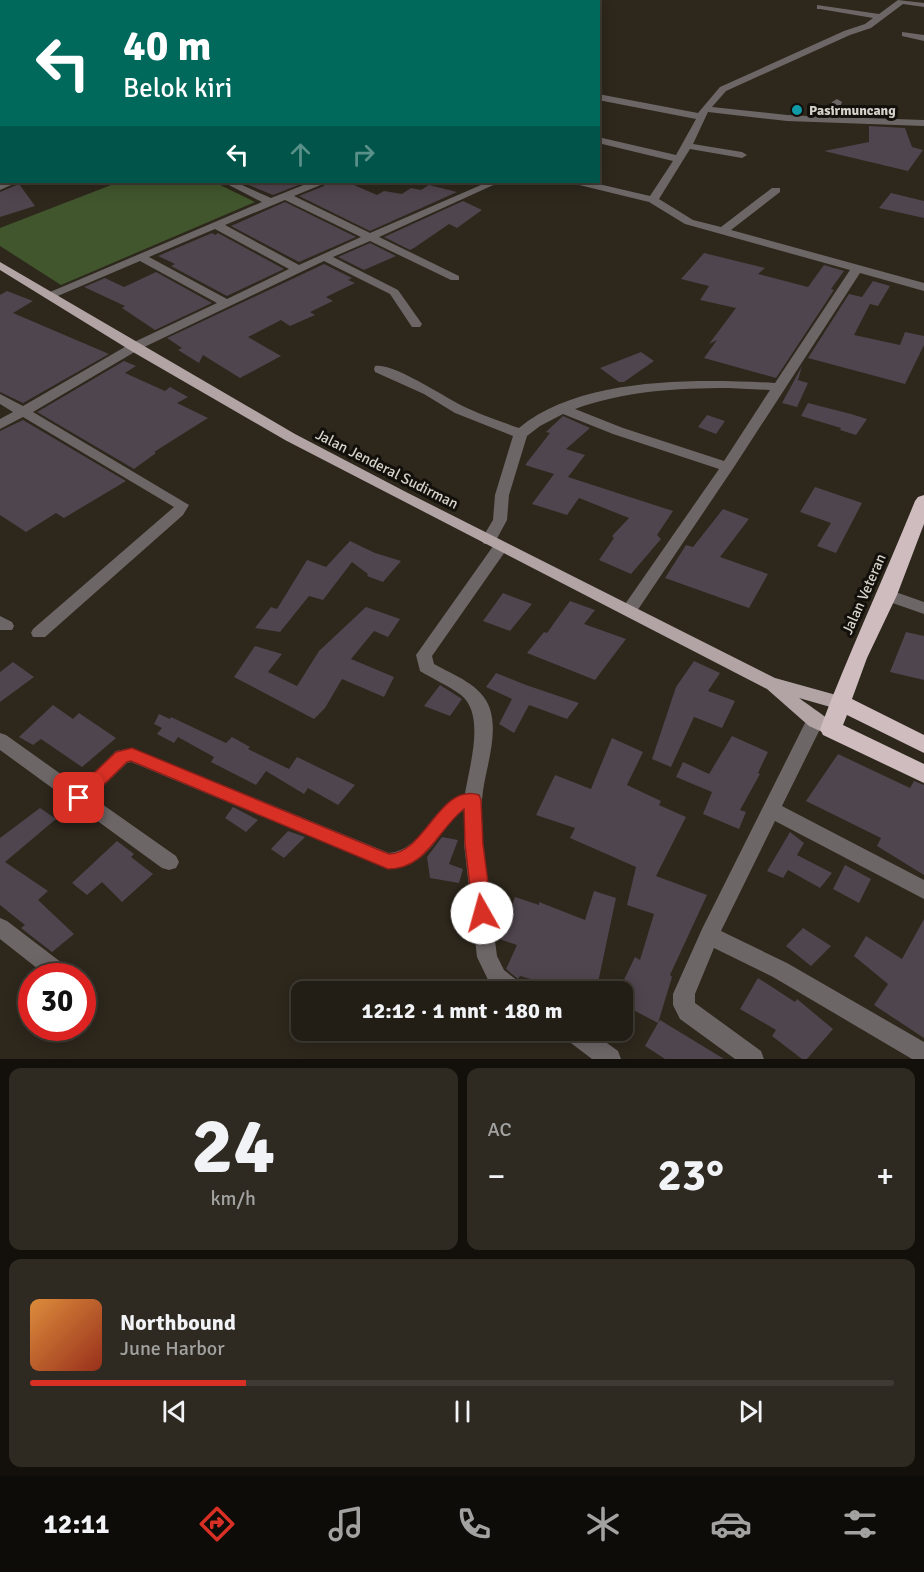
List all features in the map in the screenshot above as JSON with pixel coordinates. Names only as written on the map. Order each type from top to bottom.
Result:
[{"type":"highway","name":"Jalan Veteran","points":[[823,725],[840,703],[923,505]]},
{"type":"highway","points":[[840,703],[924,745]]},
{"type":"highway","points":[[823,725],[924,774]]},
{"type":"main road","name":"Jalan Jenderal Sudirman","points":[[0,265],[134,347],[290,437],[770,683]]},
{"type":"main road","points":[[770,683],[840,703]]},
{"type":"main road","points":[[770,683],[823,725]]},
{"type":"street","points":[[653,200],[687,146],[703,113],[723,88],[847,33],[868,26],[903,0],[924,5]]},
{"type":"street","points":[[820,7],[881,18]]},
{"type":"street","points":[[905,34],[924,38]]},
{"type":"street","points":[[600,97],[703,113],[924,123]]},
{"type":"street","points":[[830,119],[837,102]]},
{"type":"street","points":[[600,140],[679,159]]},
{"type":"street","points":[[687,146],[742,155]]},
{"type":"street","points":[[230,183],[271,202]]},
{"type":"street","points":[[49,295],[318,183]]},
{"type":"street","points":[[0,425],[134,347],[324,257],[493,183]]},
{"type":"street","points":[[583,183],[653,200],[689,222],[924,287]]},
{"type":"street","points":[[723,231],[776,190]]},
{"type":"street","points":[[285,196],[455,278]]},
{"type":"street","points":[[216,225],[298,269]]},
{"type":"street","points":[[141,256],[226,303]]},
{"type":"street","points":[[324,257],[394,292],[416,324]]},
{"type":"street","points":[[629,610],[727,467],[857,268]]},
{"type":"street","points":[[380,369],[436,395],[460,410],[521,434]]},
{"type":"street","points":[[502,981],[497,977],[487,957],[474,844],[473,800],[484,728],[481,708],[468,691],[426,666],[424,655],[495,543],[502,495],[521,434],[534,422],[563,409],[630,389],[698,382],[779,387]]},
{"type":"street","points":[[0,398],[182,505],[178,512],[39,633]]},
{"type":"street","points":[[563,409],[618,431],[727,467]]},
{"type":"street","points":[[887,595],[924,608]]},
{"type":"street","points":[[753,1059],[698,1022],[684,1005],[684,994],[709,935],[770,809],[823,725]]},
{"type":"street","points":[[0,740],[168,862]]},
{"type":"street","points":[[79,798],[122,756],[132,755],[388,861],[399,861],[408,857],[435,831],[452,809],[459,803],[473,800]]},
{"type":"street","points":[[770,809],[924,890]]},
{"type":"street","points":[[0,927],[46,963]]},
{"type":"street","points":[[709,935],[780,970],[924,1054]]},
{"type":"street","points":[[586,1041],[610,1059]]},
{"type":"green space","points":[[116,183],[216,183],[255,202],[61,285],[0,246],[0,228]]},
{"type":"building","points":[[869,126],[905,128],[912,147],[923,150],[908,171],[824,151],[869,142]]},
{"type":"building","points":[[243,183],[303,183],[273,195]]},
{"type":"building","points":[[326,183],[349,183],[377,195],[384,191],[402,194],[411,188],[421,190],[429,185],[457,192],[370,231],[299,196],[324,186]]},
{"type":"building","points":[[19,184],[35,206],[0,217],[0,192]]},
{"type":"building","points":[[891,193],[924,201],[924,218],[879,208]]},
{"type":"building","points":[[463,201],[482,210],[457,228],[449,224],[410,250],[384,237]]},
{"type":"building","points":[[285,202],[356,237],[299,262],[231,226]]},
{"type":"building","points":[[212,233],[215,235],[218,233],[284,269],[227,296],[171,266],[175,264],[158,256]]},
{"type":"building","points":[[370,243],[396,256],[364,270],[338,257]]},
{"type":"building","points":[[704,253],[765,268],[758,274],[808,287],[824,265],[844,271],[776,378],[704,358],[717,340],[709,344],[736,308],[700,300],[709,286],[681,279]]},
{"type":"building","points":[[324,264],[352,278],[348,280],[355,283],[326,297],[333,301],[310,312],[315,315],[290,326],[281,320],[248,337],[281,356],[240,378],[203,355],[199,363],[178,350],[182,348],[167,338]]},
{"type":"building","points":[[156,272],[212,303],[155,330],[122,308],[125,306],[84,287],[105,278],[124,287]]},
{"type":"building","points":[[873,281],[890,286],[878,306],[870,304],[854,335],[900,345],[905,332],[924,336],[924,345],[905,384],[808,358],[849,294],[862,297]]},
{"type":"building","points":[[7,291],[33,301],[13,313],[109,354],[23,403],[0,392],[0,295]]},
{"type":"building","points":[[641,352],[654,361],[624,382],[619,382],[600,368]]},
{"type":"building","points":[[124,361],[136,366],[125,373],[165,391],[170,387],[188,397],[177,403],[208,418],[154,452],[156,453],[134,469],[37,412]]},
{"type":"building","points":[[802,366],[798,380],[808,383],[797,407],[782,403]]},
{"type":"building","points":[[808,403],[867,419],[856,435],[801,416]]},
{"type":"building","points":[[707,415],[725,421],[716,434],[698,427]]},
{"type":"building","points":[[563,416],[590,428],[566,449],[585,455],[568,477],[673,511],[657,535],[661,539],[631,574],[599,560],[614,538],[612,536],[629,518],[579,498],[567,515],[532,504],[554,474],[525,465],[550,433],[546,432]]},
{"type":"building","points":[[23,420],[126,481],[64,518],[56,513],[26,532],[0,515],[0,431]]},
{"type":"building","points":[[815,487],[862,503],[836,553],[817,546],[831,523],[800,512]]},
{"type":"building","points":[[723,509],[749,519],[720,557],[768,574],[749,608],[665,578],[686,545],[693,547]]},
{"type":"building","points":[[350,541],[375,553],[401,561],[383,582],[367,576],[368,574],[352,562],[323,600],[309,596],[280,632],[255,628],[271,607],[277,609],[307,560],[326,567]]},
{"type":"building","points":[[503,593],[532,604],[510,631],[483,621]]},
{"type":"building","points":[[570,601],[595,610],[584,624],[626,639],[595,680],[527,653],[544,632],[547,633]]},
{"type":"building","points":[[366,607],[400,619],[388,637],[374,631],[351,659],[394,677],[384,697],[342,679],[325,708],[314,719],[234,677],[255,646],[282,654],[268,672],[297,686],[319,651]]},
{"type":"building","points":[[906,632],[924,636],[924,680],[890,672]]},
{"type":"building","points":[[694,661],[720,673],[708,691],[735,701],[722,728],[694,717],[671,767],[652,759],[676,687]]},
{"type":"building","points":[[13,662],[34,677],[0,702],[0,672]]},
{"type":"building","points":[[496,673],[579,703],[567,719],[529,705],[514,733],[499,724],[512,699],[486,687]]},
{"type":"building","points":[[440,685],[462,699],[450,716],[424,706]]},
{"type":"building","points":[[53,705],[73,719],[79,713],[116,738],[82,767],[41,739],[33,745],[19,737]]},
{"type":"building","points":[[159,714],[170,719],[171,717],[226,743],[232,737],[250,747],[248,749],[289,769],[297,757],[355,785],[338,805],[308,788],[304,794],[266,771],[256,785],[211,762],[214,757],[178,737],[174,743],[157,734],[162,728],[154,724]]},
{"type":"building","points":[[732,736],[768,752],[758,773],[760,774],[740,810],[746,812],[739,829],[703,814],[712,792],[676,777],[683,762],[709,774]]},
{"type":"building","points":[[612,738],[643,752],[627,785],[661,801],[659,805],[686,817],[656,876],[707,895],[670,975],[672,977],[658,1023],[633,1010],[633,981],[623,981],[635,957],[640,960],[654,914],[627,905],[636,867],[570,838],[575,828],[536,815],[555,775],[591,789]]},
{"type":"building","points":[[838,754],[910,788],[914,781],[924,785],[924,875],[877,846],[881,838],[806,801]]},
{"type":"building","points":[[233,807],[258,820],[246,832],[225,818]]},
{"type":"building","points":[[40,808],[56,819],[5,862],[48,891],[38,900],[74,934],[52,952],[21,928],[25,925],[0,905],[0,838]]},
{"type":"building","points":[[288,831],[305,837],[284,858],[271,849]]},
{"type":"building","points":[[790,832],[804,843],[797,855],[832,873],[820,888],[788,870],[783,878],[767,871]]},
{"type":"building","points":[[442,837],[458,840],[449,864],[463,869],[459,883],[430,878],[427,857]]},
{"type":"building","points":[[117,841],[134,854],[131,857],[153,874],[122,902],[102,882],[87,895],[72,883]]},
{"type":"building","points":[[845,865],[871,879],[859,903],[833,889]]},
{"type":"building","points":[[594,891],[616,898],[598,981],[537,981],[520,976],[518,979],[506,969],[517,945],[499,939],[512,911],[510,910],[515,897],[539,905],[539,902],[585,920]]},
{"type":"building","points":[[924,919],[924,1038],[874,1005],[888,984],[854,956],[866,936],[902,959]]},
{"type":"building","points":[[803,928],[831,946],[811,966],[786,946]]},
{"type":"building","points":[[758,978],[795,1002],[797,999],[833,1029],[807,1059],[802,1059],[772,1036],[776,1030],[740,1009]]},
{"type":"building","points":[[660,1020],[724,1059],[665,1059],[645,1046]]},
{"type":"place","name":"Pasirmuncang","points":[[797,110]]},
{"type":"route","points":[[79,798],[122,756],[132,755],[388,861],[399,861],[408,857],[435,831],[452,809],[459,803],[473,800],[474,844],[482,913]]}]
